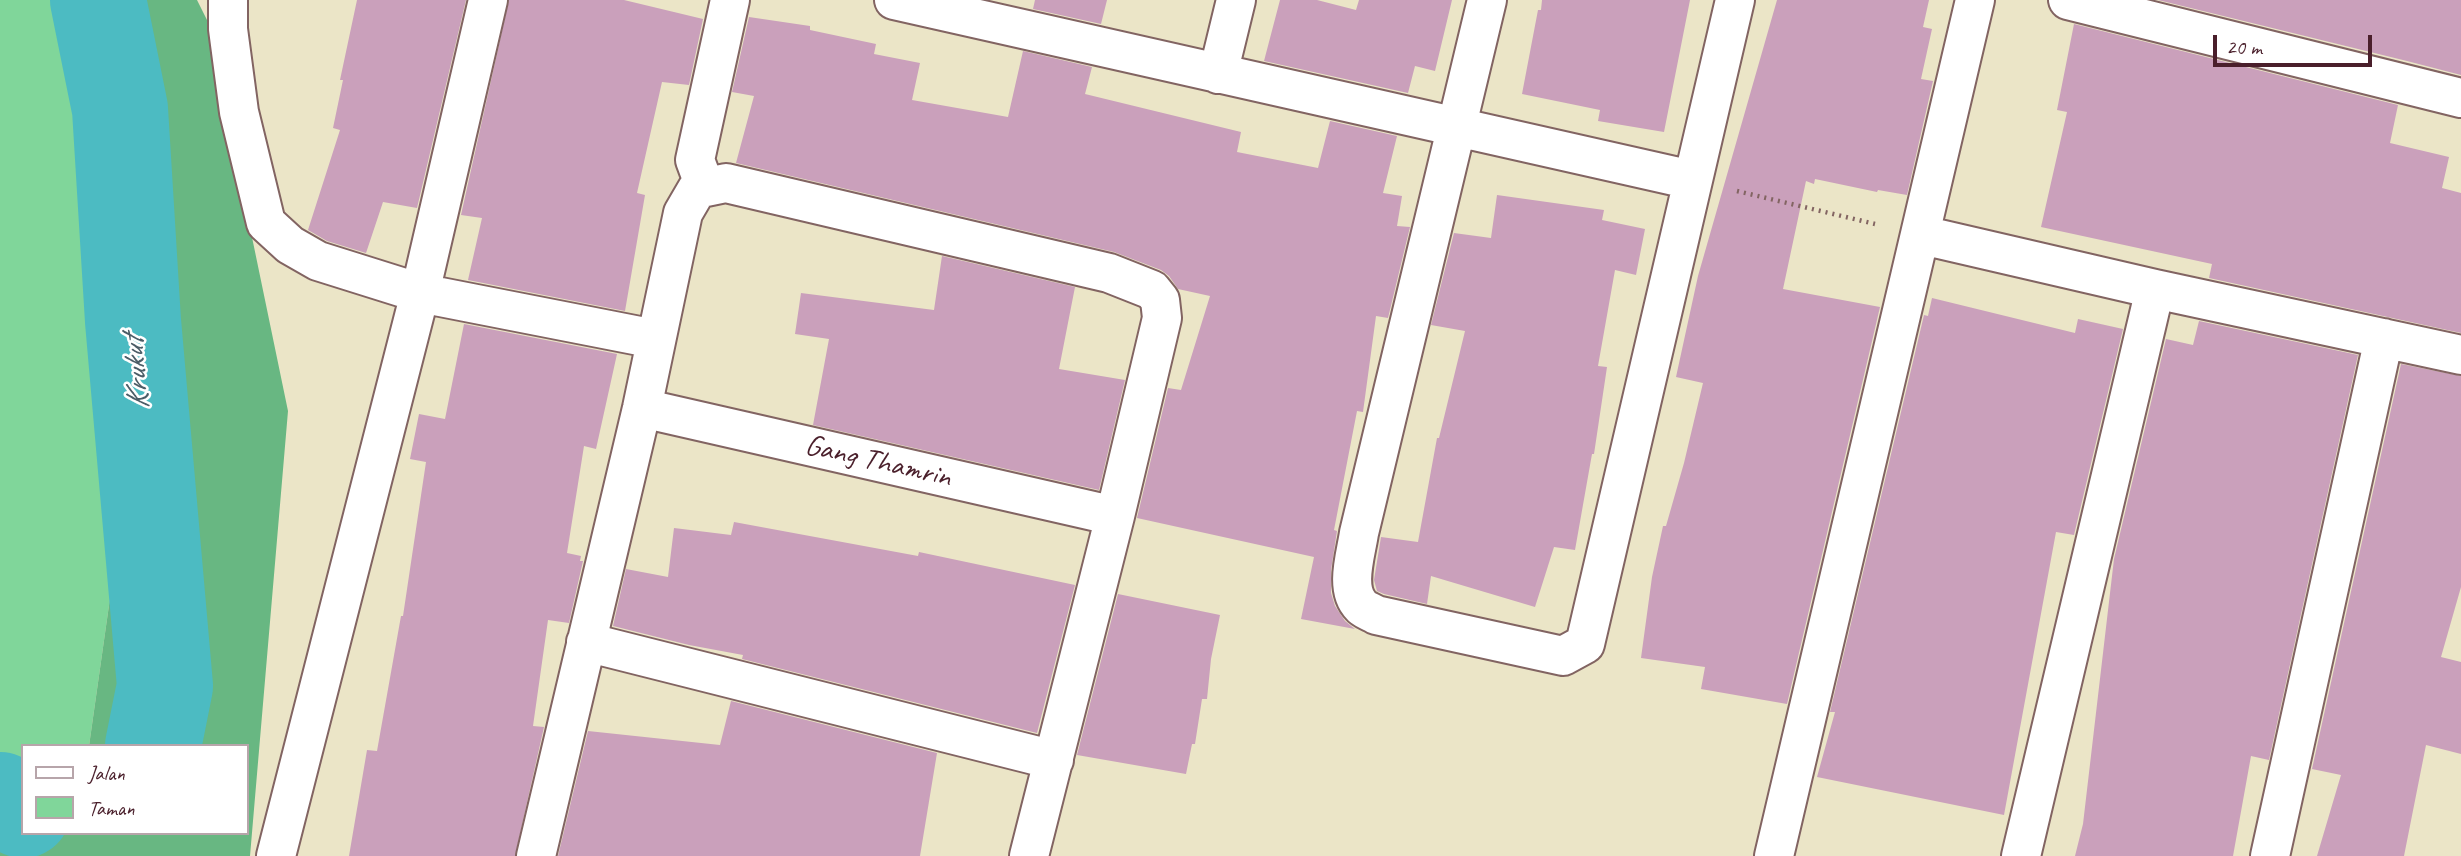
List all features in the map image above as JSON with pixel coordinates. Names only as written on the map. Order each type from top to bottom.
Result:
[{"type":"street","points":[[228,0],[228,29],[239,112],[266,223],[290,244],[318,261],[420,293],[655,339]]},
{"type":"street","points":[[276,856],[420,293],[488,0]]},
{"type":"street","points":[[705,187],[695,160],[730,0]]},
{"type":"street","points":[[894,0],[979,10],[1218,74],[1692,180]]},
{"type":"street","points":[[1218,74],[1236,0]]},
{"type":"street","points":[[1487,0],[1359,533],[1353,575],[1354,592],[1361,606],[1376,615],[1563,656],[1584,644],[1735,0]]},
{"type":"street","points":[[1774,856],[1922,235],[1975,0]]},
{"type":"street","points":[[2067,0],[2461,98]]},
{"type":"street","points":[[536,856],[642,408],[682,213],[696,189],[726,183],[1109,273],[1153,290],[1160,300],[1162,318],[1029,856]]},
{"type":"street","points":[[1922,235],[2461,355]]},
{"type":"street","points":[[2021,856],[2155,289]]},
{"type":"street","points":[[2277,854],[2384,338]]},
{"type":"street","name":"Gang Thamrin","points":[[642,408],[1115,516]]},
{"type":"street","points":[[586,642],[1054,760]]},
{"type":"path","points":[[1692,180],[1922,235]]},
{"type":"green space","points":[[0,0],[68,0],[113,577],[89,744],[21,744],[21,798],[0,800]]},
{"type":"green space","points":[[68,0],[197,0],[207,20],[288,411],[250,856],[0,856],[0,800],[21,798],[21,835],[248,835],[248,744],[89,744],[113,577]]},
{"type":"building","points":[[357,0],[466,0],[417,208],[383,202],[366,253],[327,241],[308,230],[340,130],[333,128]]},
{"type":"building","points":[[509,0],[624,0],[703,19],[689,85],[662,82],[637,193],[645,195],[625,311],[468,280],[482,218],[461,215]]},
{"type":"building","points":[[1035,0],[1107,0],[1101,24],[1033,9]]},
{"type":"building","points":[[1280,0],[1317,0],[1356,10],[1359,0],[1452,0],[1435,71],[1415,66],[1408,93],[1264,61]]},
{"type":"building","points":[[1542,0],[1690,0],[1664,132],[1598,121],[1600,110],[1522,94]]},
{"type":"building","points":[[1777,0],[1929,0],[1923,27],[1932,29],[1921,79],[1933,81],[1907,195],[1877,192],[1815,179],[1814,184],[1806,181],[1783,289],[1880,307],[1787,704],[1701,689],[1705,667],[1641,658],[1652,577],[1663,526],[1666,526],[1684,463],[1703,383],[1676,377],[1698,276]]},
{"type":"building","points":[[2158,0],[2461,0],[2461,75],[2407,61]]},
{"type":"building","points":[[749,17],[810,26],[810,30],[876,44],[874,54],[920,63],[912,100],[1008,117],[1023,51],[1092,67],[1085,94],[1241,132],[1237,152],[1318,168],[1330,121],[1397,136],[1383,193],[1402,196],[1397,226],[1410,227],[1388,318],[1376,316],[1363,412],[1357,411],[1334,530],[1337,531],[1331,570],[1331,593],[1335,606],[1345,621],[1355,629],[1301,619],[1314,557],[1137,518],[1168,388],[1181,390],[1210,296],[1178,289],[1161,270],[1114,252],[736,163],[754,96],[732,92]]},
{"type":"building","points":[[2074,24],[2398,105],[2390,143],[2449,157],[2442,188],[2461,193],[2461,333],[2209,278],[2212,264],[2041,227],[2067,112],[2057,110]]},
{"type":"building","points":[[1497,195],[1604,210],[1602,220],[1645,229],[1636,275],[1615,270],[1598,366],[1607,367],[1594,454],[1575,550],[1554,547],[1535,607],[1431,576],[1427,604],[1377,591],[1374,580],[1381,537],[1418,542],[1437,438],[1465,331],[1431,325],[1454,233],[1491,238]]},
{"type":"building","points":[[942,256],[1075,287],[1059,369],[1125,380],[1099,490],[813,425],[829,339],[795,334],[801,293],[934,310]]},
{"type":"building","points":[[1932,298],[2075,333],[2078,319],[2123,329],[2074,535],[2056,532],[2004,815],[1817,777],[1835,712],[1830,712],[1924,315],[1928,316]]},
{"type":"building","points":[[2199,321],[2358,355],[2269,760],[2251,756],[2233,856],[2075,856],[2083,824],[2114,559],[2166,339],[2193,345]]},
{"type":"building","points":[[464,324],[617,354],[596,449],[584,446],[567,553],[581,556],[580,561],[583,561],[569,623],[548,620],[533,726],[544,727],[515,856],[349,856],[367,750],[377,751],[403,616],[426,462],[410,459],[419,414],[445,419]]},
{"type":"building","points":[[2401,364],[2461,376],[2461,587],[2441,657],[2461,662],[2461,754],[2426,745],[2404,856],[2317,856],[2341,775],[2312,769]]},
{"type":"building","points":[[734,522],[918,556],[919,552],[1075,585],[1037,733],[742,659],[743,655],[613,626],[626,569],[668,577],[674,528],[731,535]]},
{"type":"building","points":[[1118,594],[1220,615],[1211,659],[1207,699],[1202,699],[1195,744],[1192,744],[1186,774],[1077,755]]},
{"type":"building","points":[[731,701],[937,753],[920,856],[558,856],[588,731],[720,745]]},
{"type":"waterway","name":"Krukut","points":[[98,0],[120,109],[133,321],[165,686],[153,744]]},
{"type":"waterway","name":"Krukut","points":[[0,800],[21,809]]}]
